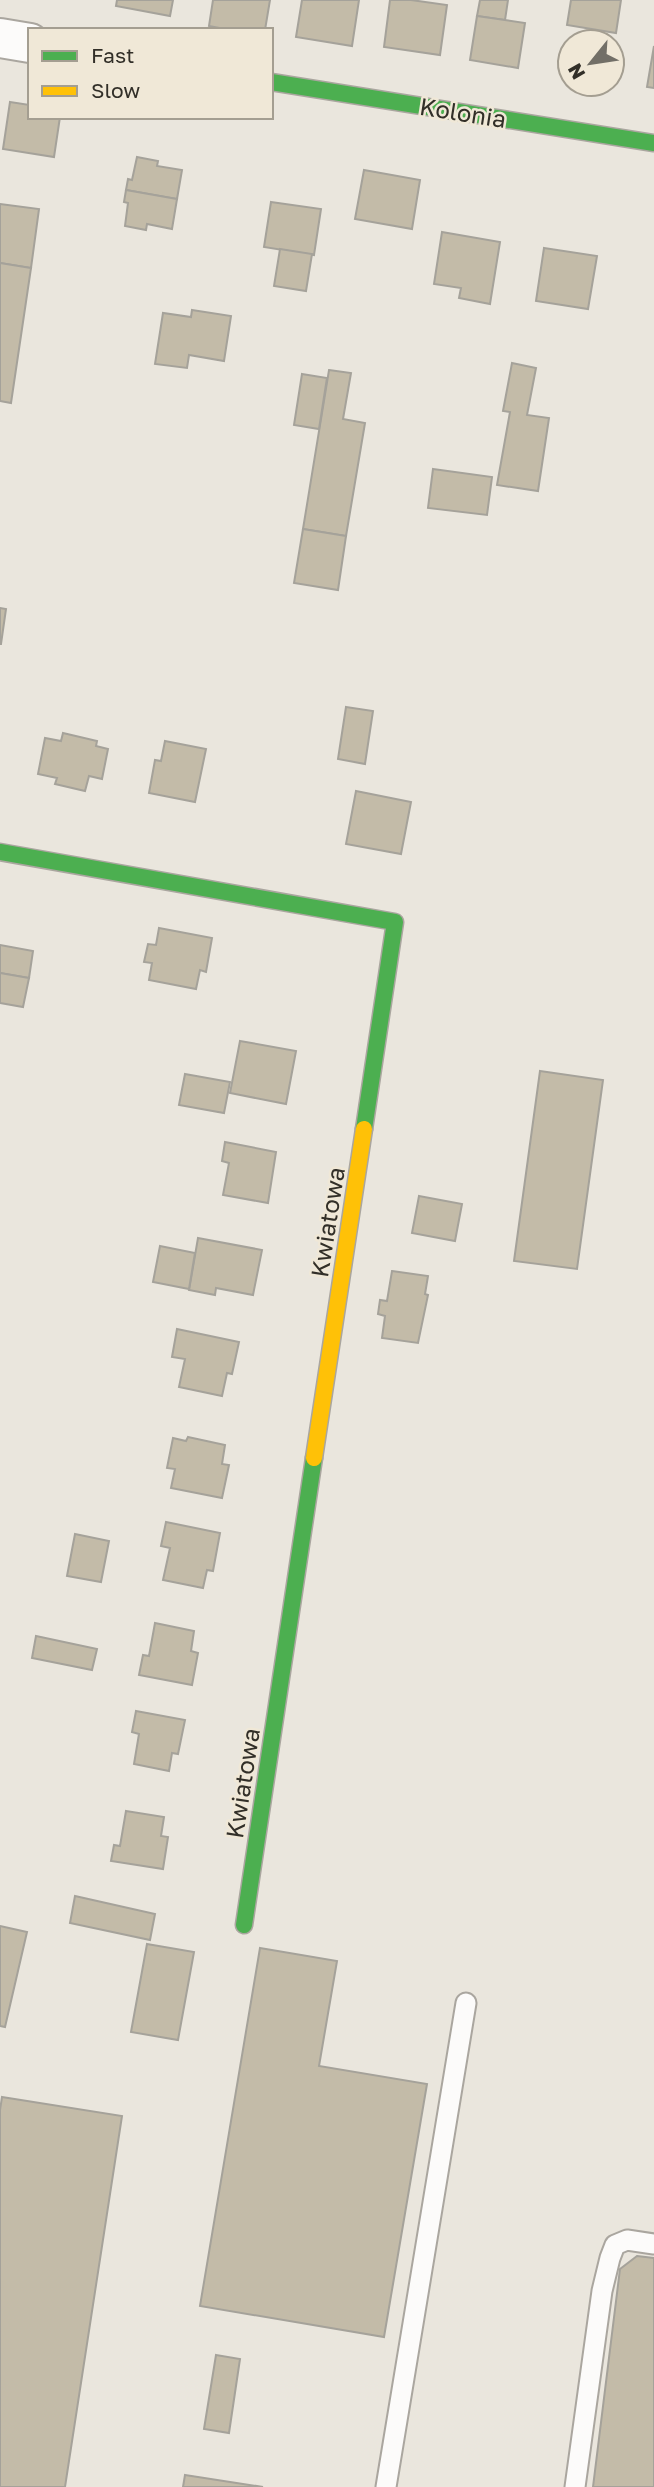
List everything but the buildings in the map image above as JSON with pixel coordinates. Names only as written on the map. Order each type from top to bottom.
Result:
[{"type":"street","points":[[0,38],[28,43]]},
{"type":"street","name":"Kolonia","points":[[273,82],[654,143]]},
{"type":"street","name":"Kwiatowa","points":[[0,852],[395,922],[244,1925]]},
{"type":"lane","points":[[386,2487],[466,2003]]},
{"type":"lane","points":[[575,2487],[602,2291],[610,2258],[615,2245],[627,2240],[654,2244]]},
{"type":"traffic: fast","points":[[273,82],[654,143]]},
{"type":"traffic: fast","points":[[0,852],[395,922],[364,1129]]},
{"type":"traffic: fast","points":[[244,1925],[314,1458]]},
{"type":"traffic: slow","points":[[314,1458],[364,1129]]}]
